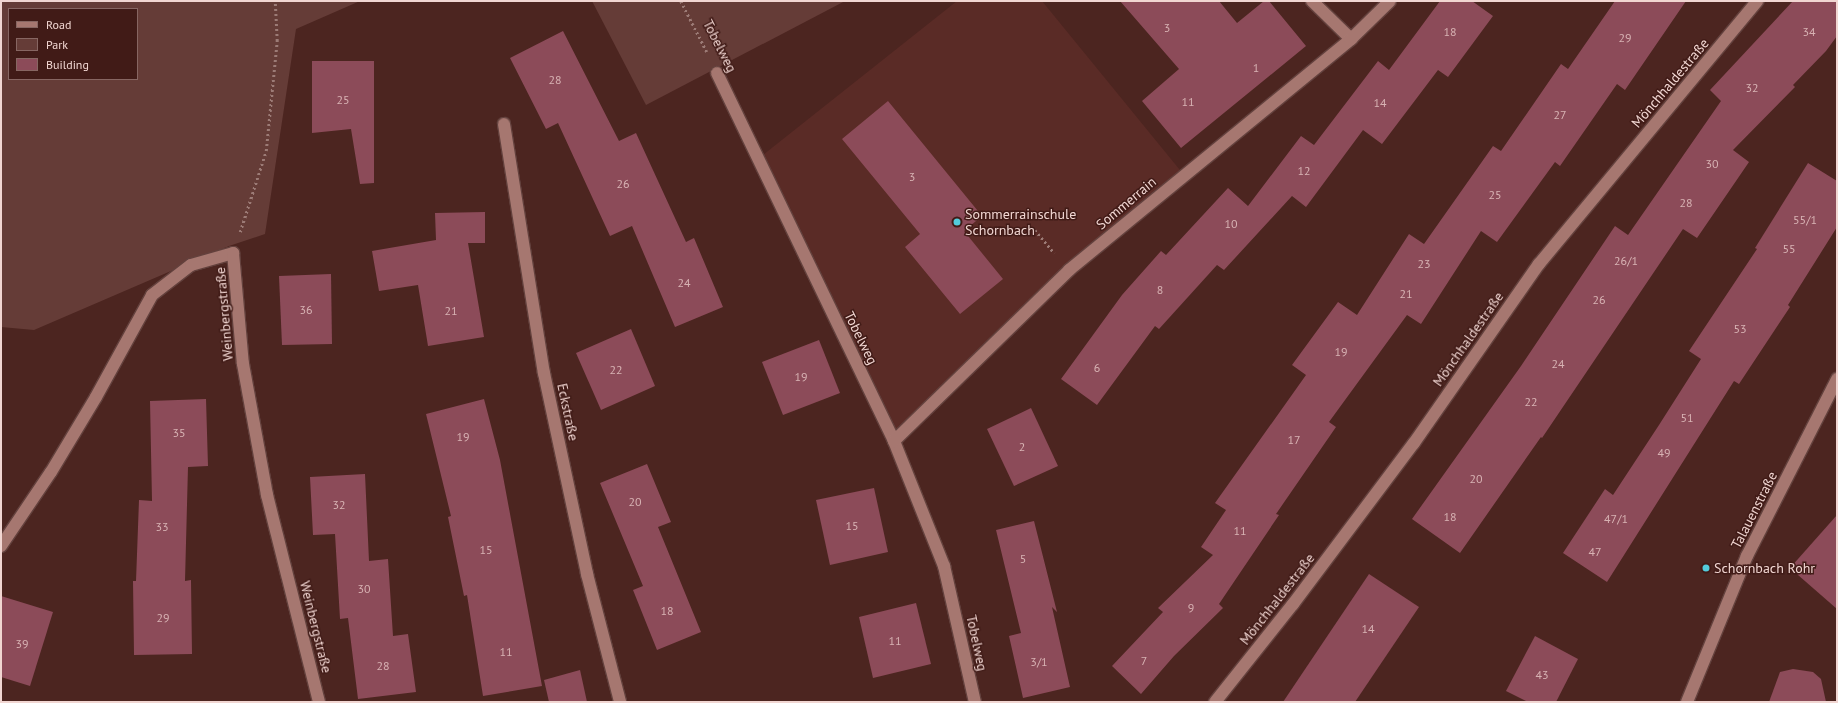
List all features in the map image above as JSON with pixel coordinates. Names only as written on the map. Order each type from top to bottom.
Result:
[{"type":"street","points":[[1312,1],[1351,39]]},
{"type":"street","name":"Sommerrain","points":[[894,441],[1069,270],[1351,39],[1390,1]]},
{"type":"street","name":"Mönchhaldestraße","points":[[1215,702],[1293,604],[1414,443],[1539,264],[1757,1]]},
{"type":"street","name":"Tobelweg","points":[[717,73],[894,441],[944,566],[975,702]]},
{"type":"street","name":"Eckstraße","points":[[504,124],[544,373],[588,574],[620,702]]},
{"type":"street","name":"Weinbergstraße","points":[[1,546],[80,425],[152,295],[191,265],[233,253],[243,364],[267,495],[319,702]]},
{"type":"street","name":"Talauenstraße","points":[[1687,702],[1747,556],[1837,379]]},
{"type":"path","points":[[233,253],[266,151],[277,41],[275,1]]},
{"type":"path","name":"Tobelweg","points":[[681,1],[717,73]]},
{"type":"path","points":[[1035,230],[1069,270]]},
{"type":"shaded area","name":"Sommerrainschule Schornbach","points":[[957,1],[1042,1],[1184,175],[1069,270],[894,441],[758,159]]},
{"type":"green space","points":[[1,1],[360,1],[296,29],[265,234],[229,246],[34,330],[1,327]]},
{"type":"green space","points":[[592,1],[845,1],[646,105]]},
{"type":"building","points":[[1120,1],[1219,1],[1237,23],[1264,1],[1269,1],[1306,46],[1181,148],[1142,101],[1179,69]]},
{"type":"building","points":[[1440,1],[1472,1],[1493,16],[1448,77],[1438,70],[1382,144],[1363,130],[1306,207],[1292,196],[1224,270],[1217,265],[1159,329],[1155,326],[1097,405],[1061,379],[1122,295],[1161,251],[1166,255],[1228,188],[1248,206],[1301,136],[1314,145],[1378,61],[1389,70]]},
{"type":"building","points":[[1615,1],[1686,1],[1625,90],[1617,84],[1560,166],[1555,162],[1497,242],[1481,231],[1421,324],[1407,315],[1329,422],[1336,427],[1276,514],[1279,515],[1219,604],[1223,608],[1174,656],[1141,694],[1112,666],[1163,612],[1158,608],[1213,555],[1201,547],[1226,510],[1215,503],[1306,375],[1292,365],[1338,302],[1357,315],[1409,234],[1424,244],[1493,146],[1501,151],[1561,64],[1568,69]]},
{"type":"building","points":[[1793,1],[1837,1],[1837,36],[1826,51],[1793,85],[1795,87],[1733,150],[1749,162],[1697,238],[1683,229],[1542,438],[1541,437],[1460,553],[1412,519],[1521,366],[1615,226],[1628,235],[1721,101],[1710,90]]},
{"type":"building","points":[[563,31],[619,141],[636,133],[686,242],[694,238],[723,307],[675,327],[632,226],[610,236],[558,123],[546,129],[510,58]]},
{"type":"building","points":[[312,61],[374,61],[374,183],[360,184],[351,129],[312,133]]},
{"type":"building","name":"Sommerrainschule Schornbach","points":[[888,101],[982,216],[964,231],[1003,279],[960,314],[905,247],[920,234],[842,139]]},
{"type":"building","points":[[1808,163],[1837,181],[1837,227],[1788,305],[1790,307],[1739,384],[1734,381],[1607,582],[1563,553],[1605,489],[1613,495],[1701,359],[1689,351],[1757,249],[1755,248]]},
{"type":"building","points":[[485,212],[485,243],[468,243],[484,337],[428,346],[418,285],[379,291],[372,251],[436,240],[435,213]]},
{"type":"building","points":[[331,274],[332,344],[282,345],[279,276]]},
{"type":"building","points":[[631,329],[655,386],[601,410],[576,353]]},
{"type":"building","points":[[819,340],[840,393],[783,415],[762,362]]},
{"type":"building","points":[[206,399],[208,466],[188,467],[185,581],[191,580],[192,654],[134,655],[133,581],[136,581],[139,500],[152,501],[150,401]]},
{"type":"building","points":[[484,399],[500,460],[542,686],[483,696],[467,595],[464,596],[448,517],[451,516],[426,414]]},
{"type":"building","points":[[1031,408],[1058,466],[1014,486],[987,429]]},
{"type":"building","points":[[647,464],[671,522],[658,527],[701,632],[657,650],[633,590],[643,586],[600,483]]},
{"type":"building","points":[[365,474],[369,561],[388,559],[393,636],[408,634],[416,692],[358,699],[348,618],[340,619],[335,534],[313,535],[310,477]]},
{"type":"building","points":[[874,488],[888,552],[830,565],[816,500]]},
{"type":"building","points":[[1837,515],[1837,609],[1790,568]]},
{"type":"building","points":[[1034,521],[1057,612],[1052,607],[1070,687],[1023,698],[1009,636],[1021,633],[996,530]]},
{"type":"building","points":[[1369,574],[1419,607],[1355,702],[1283,702]]},
{"type":"building","points":[[1,596],[53,612],[30,686],[1,677]]},
{"type":"building","points":[[916,603],[931,664],[873,678],[859,617]]},
{"type":"building","points":[[1535,636],[1578,659],[1556,702],[1528,702],[1506,691]]},
{"type":"building","points":[[1793,669],[1813,672],[1821,679],[1826,702],[1769,702],[1780,672]]},
{"type":"building","points":[[580,670],[587,702],[549,702],[544,680]]},
{"type":"place","name":"Sommerrainschule Schornbach","points":[[957,222]]},
{"type":"place","name":"Schornbach Rohr","points":[[1706,568]]}]
